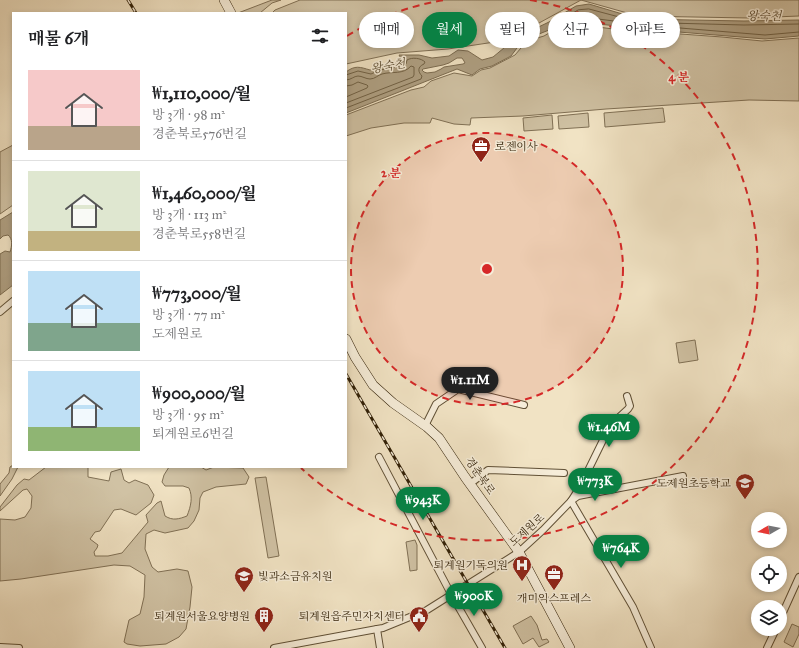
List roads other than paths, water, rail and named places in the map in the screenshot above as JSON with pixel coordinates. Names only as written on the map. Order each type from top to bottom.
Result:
[{"type":"street","points":[[224,0],[230,12]]},
{"type":"street","points":[[0,312],[12,303]]},
{"type":"street","name":"경춘북로","points":[[347,341],[355,357],[373,385],[393,403],[439,438],[519,552],[570,648]]},
{"type":"street","points":[[425,426],[436,404],[458,388],[524,405]]},
{"type":"street","points":[[627,396],[630,406],[615,421],[604,438],[580,487],[571,501],[633,607],[651,648]]},
{"type":"street","points":[[379,456],[451,594],[482,648]]},
{"type":"street","points":[[470,484],[488,470],[564,473]]},
{"type":"street","name":"도제원로","points":[[274,648],[383,628],[427,610],[519,552],[578,496],[683,476]]},
{"type":"street","points":[[787,604],[799,577]]},
{"type":"street","points":[[377,629],[380,648]]},
{"type":"street","points":[[767,648],[773,636]]},
{"type":"street","points":[[0,647],[19,648]]},
{"type":"water","name":"왕숙천","points":[[589,4],[616,12],[611,12],[611,25],[603,25],[603,12],[566,12],[576,6]]},
{"type":"water","name":"왕숙천","points":[[680,20],[799,20],[799,36],[765,39],[680,32]]},
{"type":"water","name":"왕숙천","points":[[548,22],[548,30],[540,34],[540,26]]},
{"type":"water","name":"왕숙천","points":[[504,48],[517,48],[511,56],[492,66],[480,69],[472,75],[457,69],[347,113],[347,71],[352,68],[360,67],[370,70],[379,66],[403,62],[399,55],[419,55],[432,58],[449,56],[458,50],[468,51],[482,60],[493,57]],"holes":[[[457,58],[462,58],[465,63],[444,67],[435,72],[427,73],[422,70],[449,63]]]},
{"type":"water","points":[[12,213],[12,243],[11,238],[8,235],[3,236],[0,239],[0,220]]},
{"type":"water","points":[[12,243],[12,286],[0,295],[0,254],[5,251],[10,252]]},
{"type":"railway","points":[[128,0],[135,12]]},
{"type":"railway","points":[[347,376],[505,648]]},
{"type":"place","name":"로젠이사","points":[[481,163]]},
{"type":"place","name":"도제원초등학교","points":[[745,500]]},
{"type":"place","name":"퇴계원기독의원","points":[[522,582]]},
{"type":"place","name":"개미익스프레스","points":[[554,591]]},
{"type":"place","name":"빛과소금유치원","points":[[244,593]]},
{"type":"place","name":"퇴계원서울요양병원","points":[[264,633]]},
{"type":"place","name":"퇴계원읍주민자치센터","points":[[419,633]]}]
